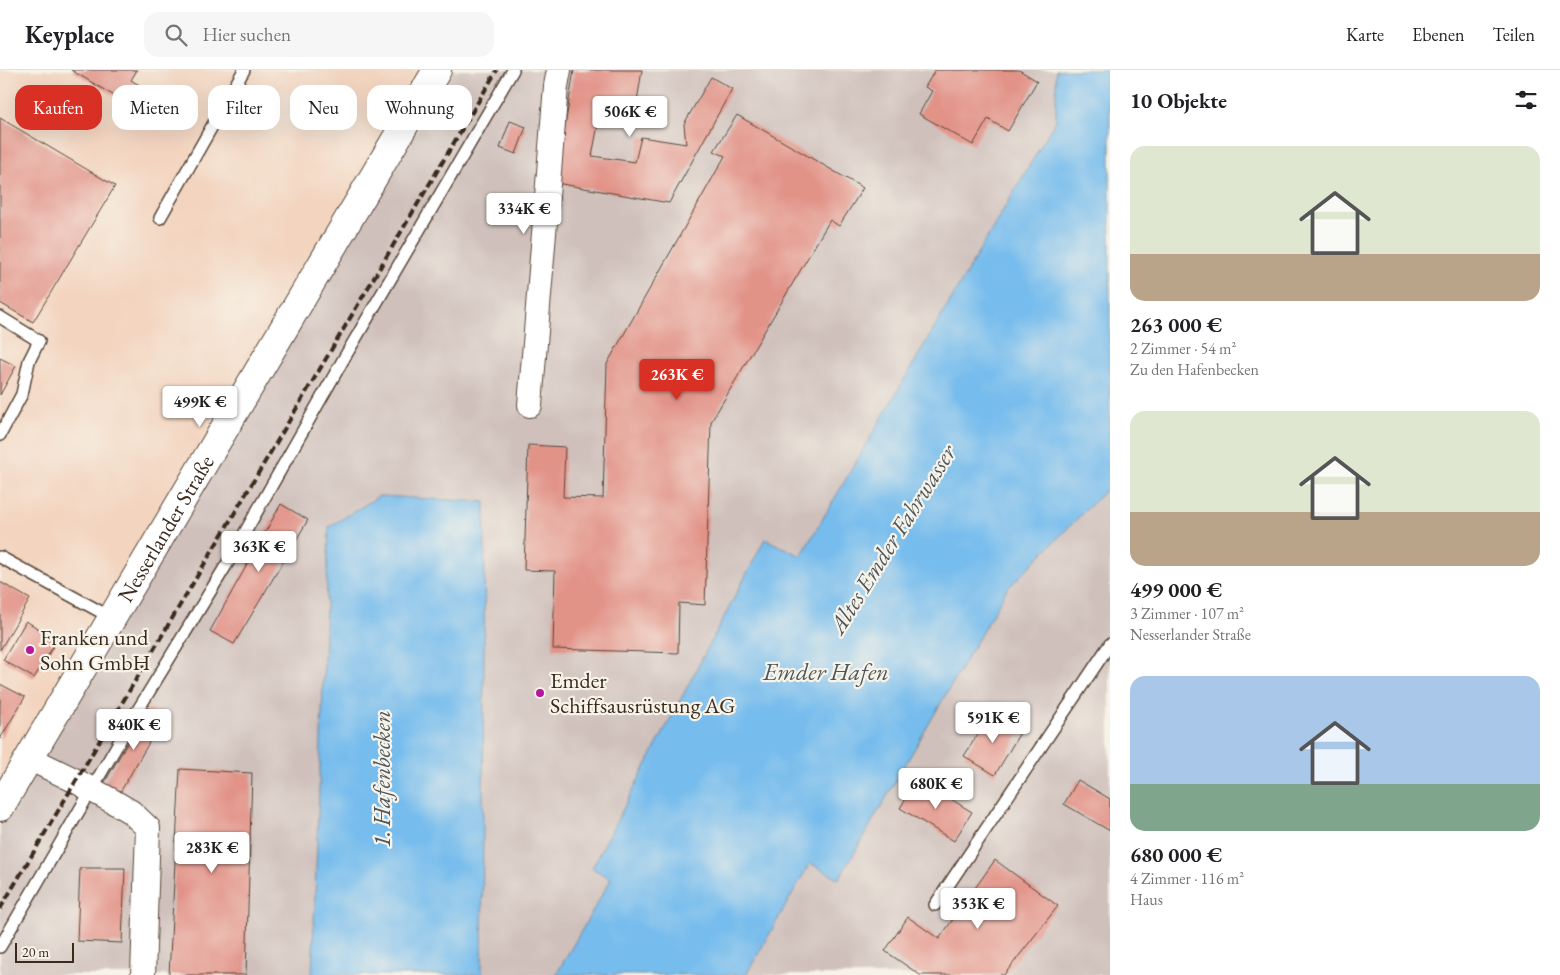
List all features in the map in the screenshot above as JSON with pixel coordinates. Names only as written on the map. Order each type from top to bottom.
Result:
[{"type":"main road","name":"Nesserlander Straße","points":[[0,807],[438,70]]},
{"type":"street","points":[[530,405],[556,86],[559,70]]},
{"type":"street","points":[[29,758],[131,812],[148,828],[143,975]]},
{"type":"lane","points":[[160,218],[244,70]]},
{"type":"lane","points":[[0,947],[133,718],[227,564],[342,360],[513,70]]},
{"type":"lane","points":[[0,317],[39,341],[29,361],[22,394],[0,435]]},
{"type":"lane","points":[[0,557],[112,618]]},
{"type":"lane","points":[[935,905],[1110,644]]},
{"type":"shaded area","points":[[0,70],[423,70],[414,85],[367,85],[367,130],[388,130],[0,801]]},
{"type":"shaded area","points":[[454,70],[1056,70],[1056,120],[801,556],[765,539],[593,867],[611,878],[556,975],[482,975],[485,503],[329,527],[312,975],[0,975],[0,813],[417,130],[472,130],[472,85],[445,85]]},
{"type":"shaded area","points":[[1110,486],[1110,975],[746,975],[810,863],[839,879],[1007,589]]},
{"type":"water","name":"Emder Hafen","points":[[1056,70],[1110,70],[1110,486],[1007,589],[839,879],[810,863],[746,975],[556,975],[611,879],[592,868],[765,539],[801,556],[1056,120]]},
{"type":"water","name":"1. Hafenbecken","points":[[379,496],[485,502],[482,975],[312,975],[329,527]]},
{"type":"building","points":[[71,70],[137,70],[131,80],[139,85],[112,85],[112,94],[102,88],[102,85],[96,85]]},
{"type":"building","points":[[574,70],[642,70],[636,108],[602,104],[592,156],[635,162],[641,137],[686,144],[684,124],[711,77],[732,89],[669,203],[556,183]]},
{"type":"building","points":[[935,70],[1019,70],[1037,81],[1008,131],[988,119],[973,145],[919,114],[932,91],[925,87]]},
{"type":"building","points":[[737,115],[863,188],[839,226],[830,220],[711,422],[705,605],[679,603],[678,653],[553,649],[555,571],[524,570],[528,445],[565,447],[563,497],[603,498],[607,364],[725,156],[714,151]]},
{"type":"building","points":[[0,118],[15,127],[15,130],[20,130],[115,186],[33,322],[0,303]]},
{"type":"building","points":[[510,121],[526,127],[516,154],[500,148]]},
{"type":"building","points":[[0,358],[16,366],[0,395]]},
{"type":"building","points":[[281,504],[308,520],[234,644],[210,631]]},
{"type":"building","points":[[0,582],[30,599],[0,650]]},
{"type":"building","name":"Franken und Sohn GmbH","points":[[26,621],[57,640],[34,678],[3,660]]},
{"type":"building","points":[[0,684],[25,697],[0,739]]},
{"type":"building","points":[[148,708],[164,717],[119,794],[103,785]]},
{"type":"building","points":[[991,713],[1021,731],[995,775],[964,756]]},
{"type":"building","points":[[180,769],[252,773],[246,975],[169,975]]},
{"type":"building","points":[[918,779],[972,812],[954,841],[900,808]]},
{"type":"building","points":[[1078,780],[1110,799],[1110,831],[1064,804]]},
{"type":"building","points":[[995,860],[1058,906],[1004,975],[920,975],[885,951],[908,917],[939,939]]},
{"type":"building","points":[[80,868],[125,868],[122,943],[77,941]]},
{"type":"railway","points":[[0,909],[497,70]]},
{"type":"place","name":"Franken und Sohn GmbH","points":[[30,650]]},
{"type":"place","name":"Emder Schiffsausrüstung AG","points":[[540,693]]},
{"type":"water label","name":"Altes Emder Fahrwasser","points":[[892,539]]}]
